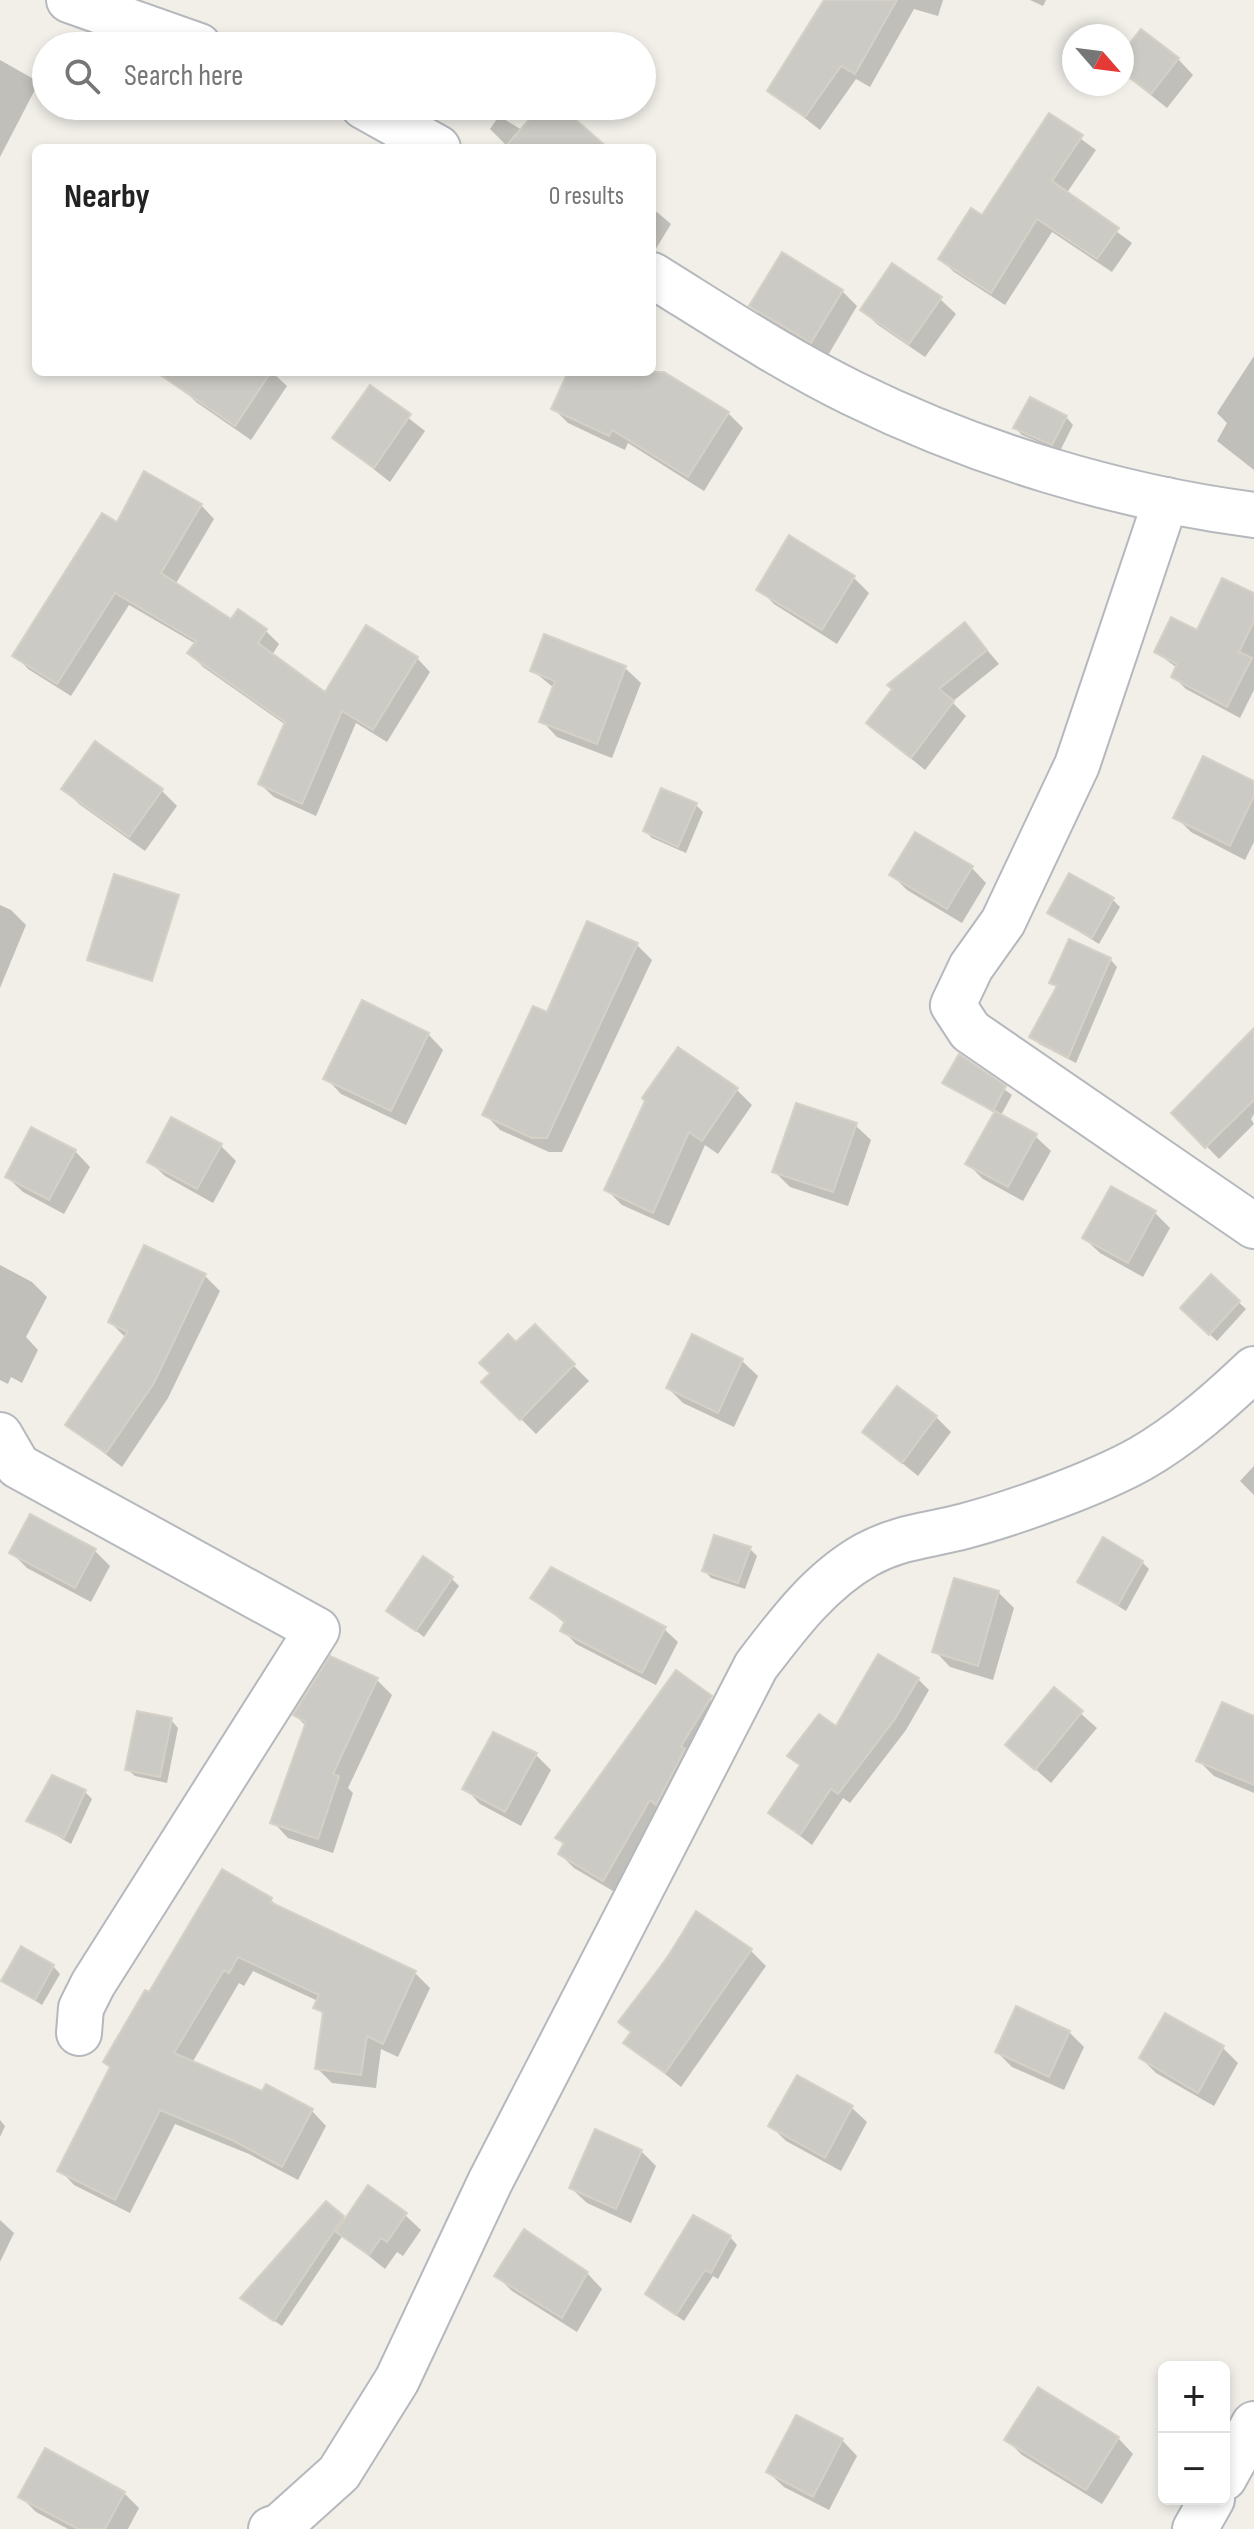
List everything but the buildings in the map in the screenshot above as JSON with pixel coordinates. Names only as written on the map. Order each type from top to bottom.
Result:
[{"type":"street","points":[[69,0],[159,32]]},
{"type":"street","points":[[388,120],[431,144]]},
{"type":"street","points":[[656,277],[795,363],[853,394],[1038,467],[1166,500],[1254,515]]},
{"type":"street","points":[[1166,500],[1077,765],[1003,922],[971,967],[953,1005],[970,1031],[1254,1226]]},
{"type":"street","points":[[271,2529],[280,2526],[339,2473],[397,2380],[490,2182],[756,1666],[797,1613],[826,1584],[863,1556],[899,1538],[964,1527],[1048,1497],[1139,1459],[1215,1406],[1254,1369]]},
{"type":"street","points":[[0,1435],[18,1466],[317,1630],[93,1984],[81,2008],[79,2033]]},
{"type":"street","points":[[1230,2467],[1254,2424]]},
{"type":"street","points":[[1195,2529],[1209,2505]]}]
